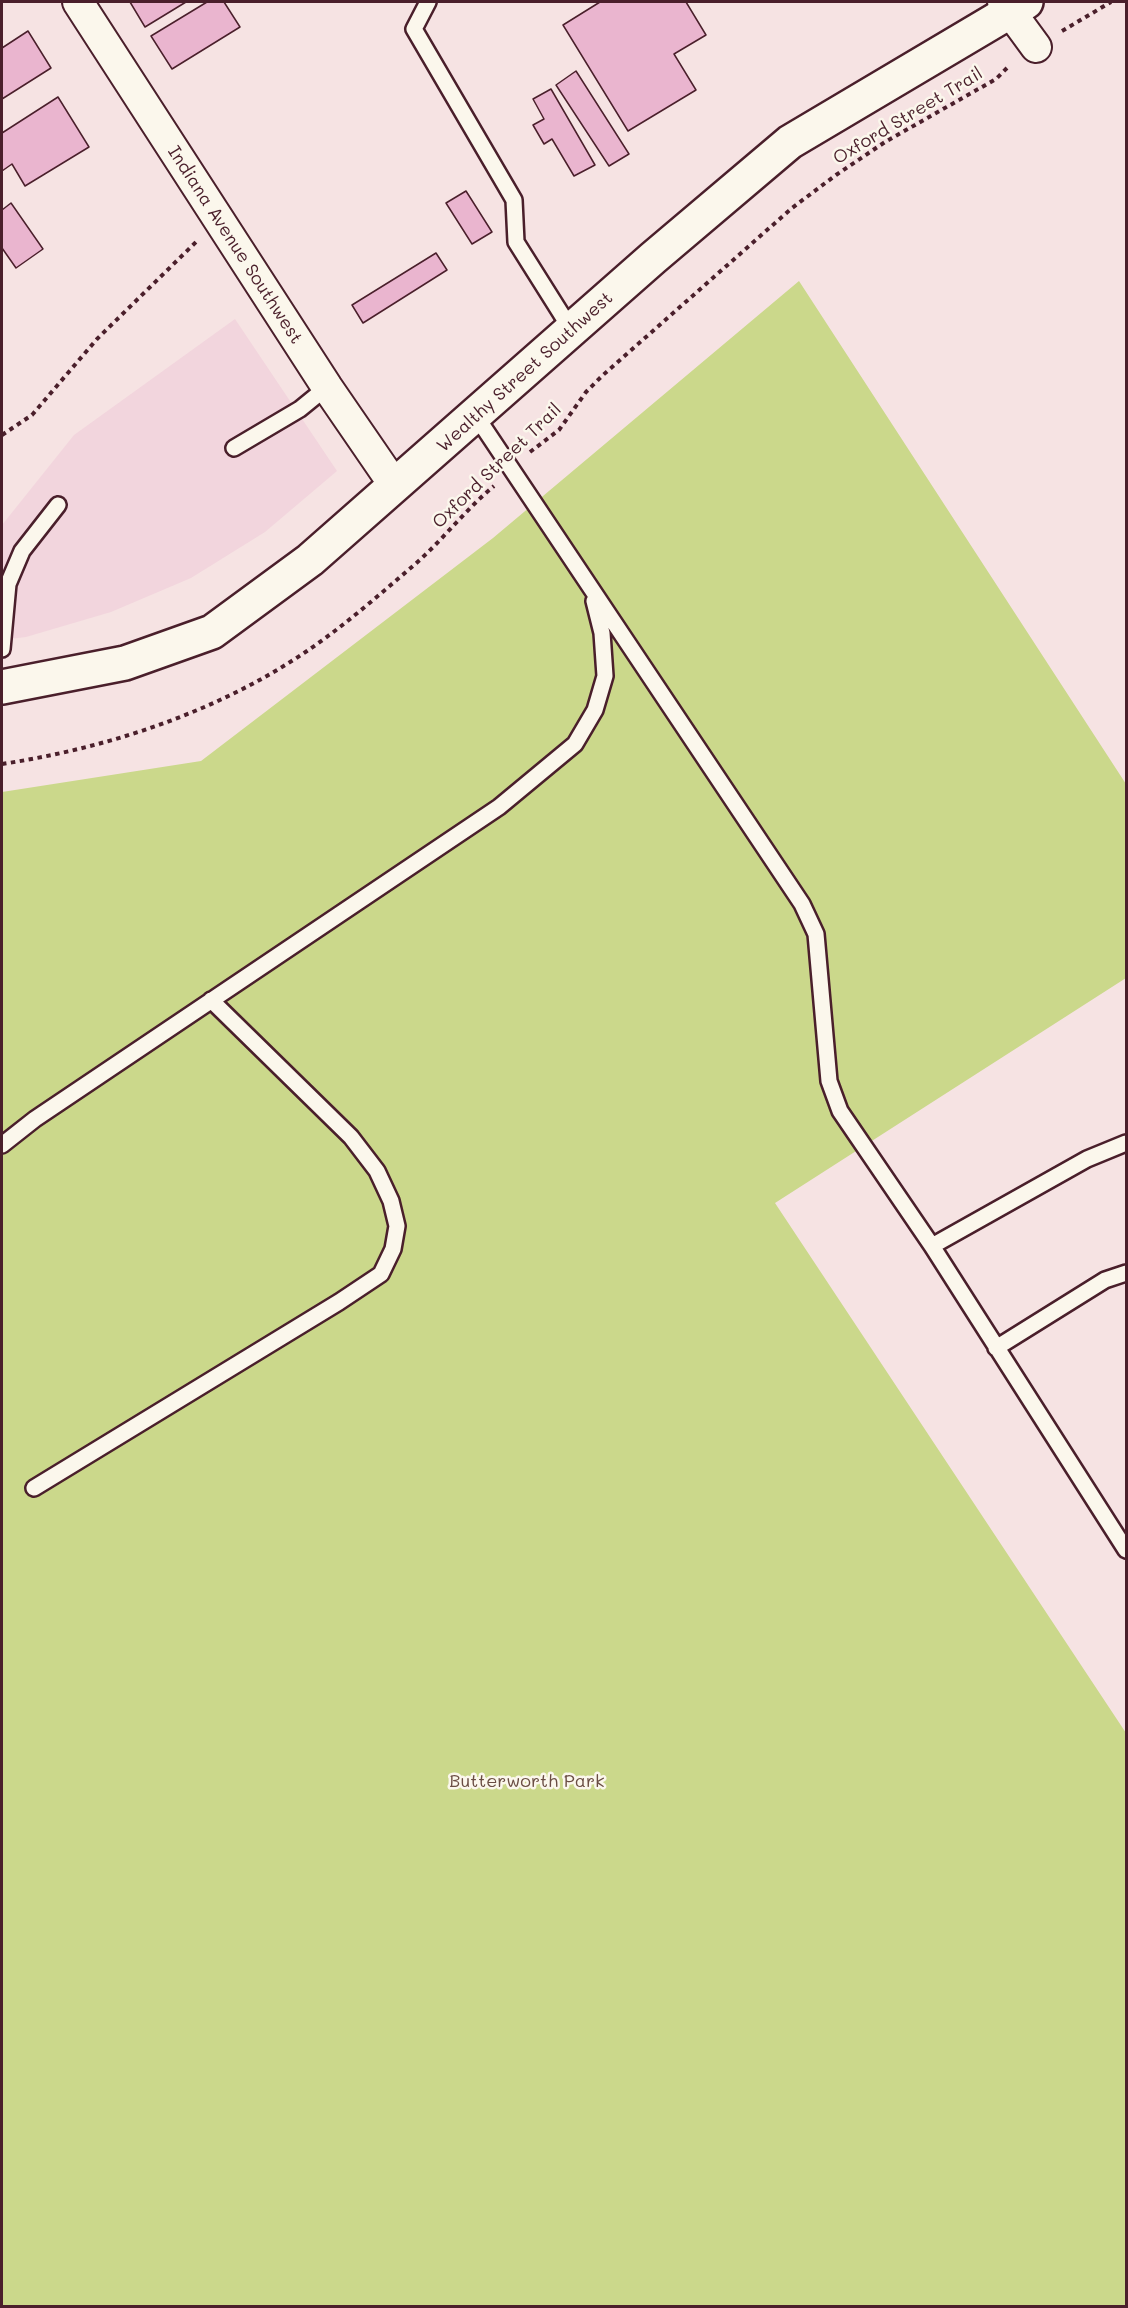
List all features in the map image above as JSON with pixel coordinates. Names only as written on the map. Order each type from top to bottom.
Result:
[{"type":"main road","name":"Wealthy Street Southwest","points":[[2,681],[124,663],[212,632],[310,561],[790,142],[1013,5]]},
{"type":"street","name":"Indiana Avenue Southwest","points":[[78,2],[327,387],[395,486]]},
{"type":"street","points":[[1013,5],[1036,47]]},
{"type":"lane","points":[[428,2],[414,28],[514,200],[516,242],[572,331]]},
{"type":"lane","points":[[234,448],[300,409],[327,387]]},
{"type":"lane","points":[[476,416],[802,904],[816,934],[829,1081],[840,1111],[932,1246],[1126,1550]]},
{"type":"lane","points":[[2,650],[8,584],[22,551],[58,505]]},
{"type":"lane","points":[[2,1145],[35,1119],[499,807],[575,744],[595,710],[605,676],[602,633],[591,589]]},
{"type":"lane","points":[[34,1488],[339,1302],[381,1274],[393,1249],[397,1226],[391,1201],[377,1172],[351,1137],[211,1000]]},
{"type":"lane","points":[[932,1246],[1087,1159],[1126,1143]]},
{"type":"lane","points":[[996,1348],[1105,1280],[1126,1273]]},
{"type":"path","name":"Oxford Street Trail","points":[[2,764],[94,745],[148,729],[271,674],[308,651],[416,564],[511,471],[559,430],[586,392],[603,375],[792,208],[885,142],[996,79],[1018,57],[1111,2]]},
{"type":"path","points":[[2,435],[32,415],[97,339],[194,244],[218,217]]},
{"type":"shaded area","points":[[235,319],[337,471],[265,532],[191,578],[111,612],[26,637],[2,640],[2,525],[74,435]]},
{"type":"green space","name":"Butterworth Park","points":[[799,281],[1126,784],[1126,978],[775,1203],[1126,1733],[1126,2306],[2,2306],[2,792],[201,761],[493,538]]},
{"type":"building","points":[[130,2],[186,2],[145,27]]},
{"type":"building","points":[[207,2],[224,2],[240,27],[172,69],[151,36]]},
{"type":"building","points":[[600,2],[686,2],[706,35],[674,54],[696,90],[628,131],[563,25]]},
{"type":"building","points":[[28,31],[51,68],[2,99],[2,48]]},
{"type":"building","points":[[576,71],[629,154],[609,166],[556,85]]},
{"type":"building","points":[[551,89],[595,165],[574,176],[552,139],[544,144],[533,125],[544,119],[533,99]]},
{"type":"building","points":[[58,97],[89,147],[25,186],[12,164],[2,171],[2,133]]},
{"type":"building","points":[[466,191],[492,232],[472,244],[446,203]]},
{"type":"building","points":[[11,203],[43,249],[16,268],[2,248],[2,210]]},
{"type":"building","points":[[436,253],[447,270],[363,323],[352,305]]}]
